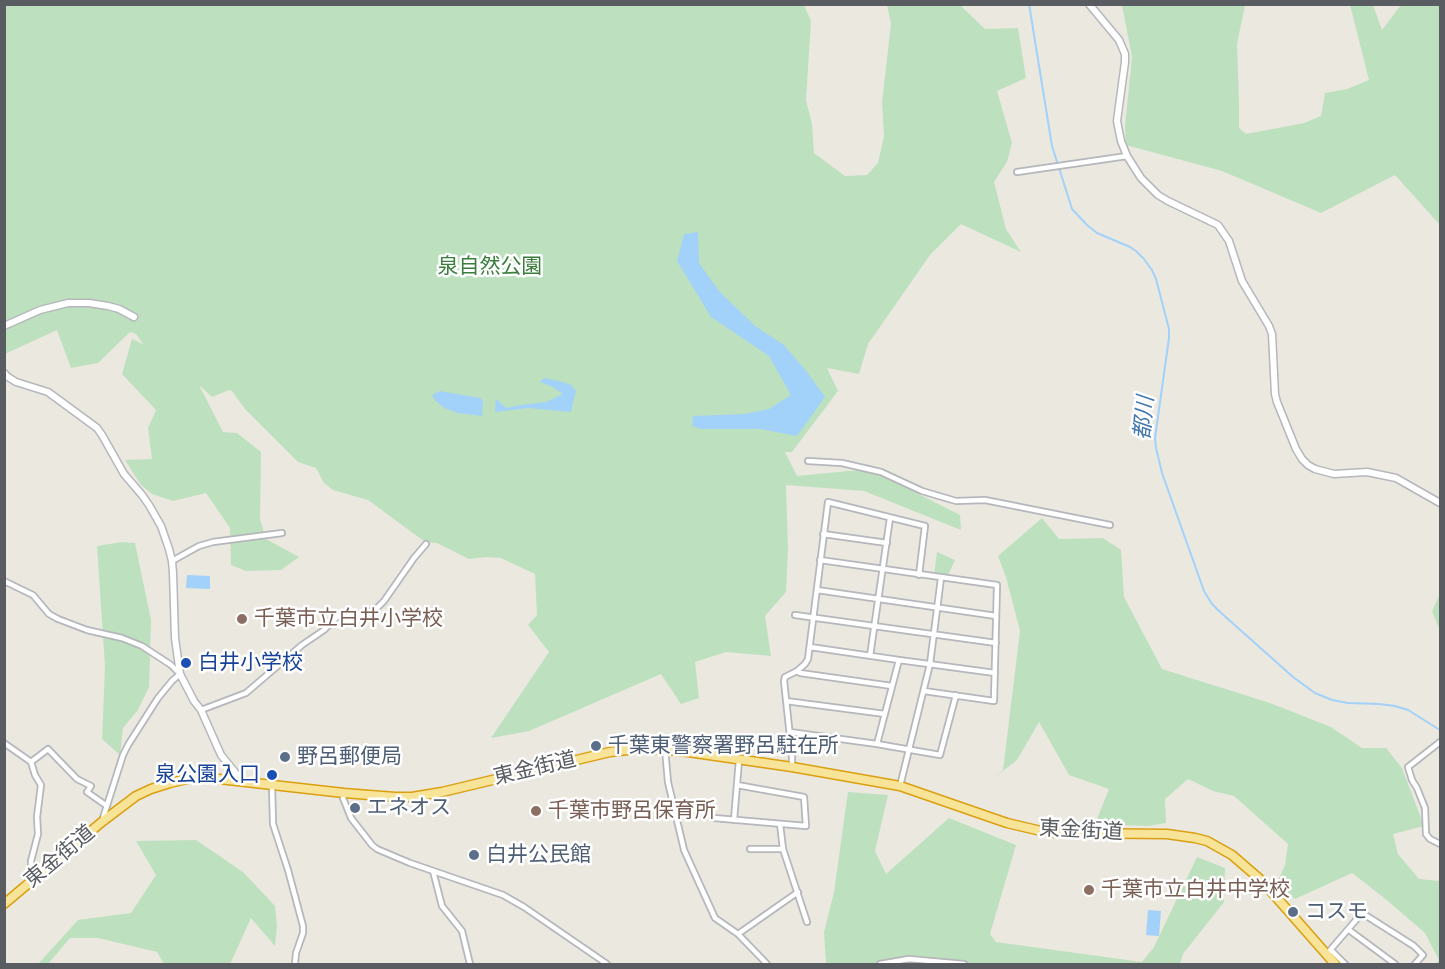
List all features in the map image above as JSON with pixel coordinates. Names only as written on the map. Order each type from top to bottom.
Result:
[{"type":"highway","name":"東金街道","points":[[4,904],[136,796],[170,783],[191,778],[395,797],[427,795],[610,752],[646,748],[792,767],[900,786],[1007,823],[1041,831],[1188,836],[1207,842],[1232,855],[1251,871],[1329,952],[1335,964]]},
{"type":"street","points":[[1089,4],[1119,40],[1125,54],[1117,122],[1127,156],[1141,178],[1158,195],[1218,225],[1229,241],[1242,280],[1272,334],[1276,402],[1302,459],[1315,469],[1334,474],[1367,472],[1396,478],[1440,503]]},
{"type":"street","points":[[1017,172],[1127,156]]},
{"type":"street","points":[[4,326],[40,310],[69,303],[108,306],[134,317]]},
{"type":"street","points":[[4,373],[16,382],[48,392],[97,428],[124,474],[142,495],[161,526],[172,561],[175,638],[180,674]]},
{"type":"street","points":[[808,461],[842,463],[881,472],[922,491],[956,501],[985,500],[1110,525]]},
{"type":"street","points":[[792,767],[784,681],[785,677],[797,671],[808,659],[828,502],[925,526],[919,575]]},
{"type":"street","points":[[870,656],[890,518]]},
{"type":"street","points":[[172,561],[199,546],[213,542],[282,533]]},
{"type":"street","points":[[823,534],[886,543]]},
{"type":"street","points":[[201,710],[246,693],[338,616],[348,613],[363,614],[377,608],[426,544]]},
{"type":"street","points":[[820,560],[997,585],[994,701],[924,691]]},
{"type":"street","points":[[900,786],[930,664],[941,578]]},
{"type":"street","points":[[4,581],[33,595],[49,614],[58,619],[87,630],[142,645],[171,665],[180,674],[201,710],[221,755],[242,781]]},
{"type":"street","points":[[817,590],[996,616]]},
{"type":"street","points":[[795,615],[996,643]]},
{"type":"street","points":[[810,647],[995,672]]},
{"type":"street","points":[[877,744],[899,660]]},
{"type":"street","points":[[797,671],[892,686]]},
{"type":"street","points":[[103,821],[128,745],[158,698],[180,674]]},
{"type":"street","points":[[790,732],[940,755],[956,695]]},
{"type":"street","points":[[786,701],[885,714]]},
{"type":"street","points":[[1440,742],[1408,766],[1425,808],[1426,834],[1440,844]]},
{"type":"street","points":[[4,743],[31,762],[41,785],[37,817],[38,834],[31,861],[31,870],[36,878]]},
{"type":"street","points":[[31,762],[48,748],[77,779],[91,786],[87,792],[107,806]]},
{"type":"street","points":[[665,749],[668,782],[684,850],[715,918],[738,934],[767,964]]},
{"type":"street","points":[[734,820],[739,760]]},
{"type":"street","points":[[272,785],[273,824],[303,926],[295,964]]},
{"type":"street","points":[[714,818],[806,826],[804,797],[737,785]]},
{"type":"street","points":[[344,793],[343,798],[351,818],[372,845],[389,855],[503,895],[607,964]]},
{"type":"street","points":[[780,824],[783,849],[807,922]]},
{"type":"street","points":[[750,849],[783,849]]},
{"type":"street","points":[[433,871],[442,906],[462,931],[470,964]]},
{"type":"street","points":[[738,934],[798,892]]},
{"type":"street","points":[[1345,964],[1329,952],[1362,913],[1414,946],[1423,955],[1414,964]]},
{"type":"street","points":[[1349,930],[1395,964]]},
{"type":"street","points":[[880,964],[909,959],[964,964]]},
{"type":"green space","name":"泉自然公園","points":[[4,5],[804,5],[811,21],[806,100],[812,124],[814,153],[845,176],[867,175],[878,163],[884,136],[882,103],[891,24],[887,5],[960,5],[985,29],[1018,28],[1026,78],[997,91],[1012,143],[1007,162],[994,182],[1006,229],[1021,252],[961,224],[930,255],[868,344],[859,374],[827,368],[838,391],[792,452],[785,452],[797,476],[869,469],[960,515],[961,530],[864,491],[786,485],[788,549],[786,592],[765,616],[771,656],[726,652],[695,662],[699,698],[681,704],[661,674],[529,731],[491,738],[549,652],[528,625],[537,615],[535,574],[501,558],[469,559],[437,543],[425,542],[368,500],[333,490],[324,483],[316,468],[298,462],[245,409],[232,391],[229,390],[212,397],[199,385],[223,432],[237,433],[261,452],[260,519],[266,539],[299,557],[281,570],[246,571],[231,565],[230,528],[206,493],[173,501],[152,494],[141,485],[125,460],[152,459],[148,428],[156,410],[122,374],[132,339],[143,344],[136,334],[130,332],[98,363],[71,368],[57,330],[5,354]]},
{"type":"green space","points":[[1122,5],[1245,5],[1237,44],[1239,128],[1246,134],[1304,123],[1321,116],[1325,93],[1347,89],[1369,80],[1350,5],[1373,5],[1382,30],[1401,5],[1440,5],[1440,225],[1395,175],[1321,213],[1222,171],[1126,145],[1125,126],[1132,57]]},
{"type":"green space","points":[[1042,518],[1059,539],[1103,538],[1121,550],[1124,597],[1162,669],[1270,703],[1331,727],[1362,748],[1386,748],[1402,768],[1424,826],[1393,834],[1398,854],[1419,879],[1440,881],[1440,964],[1436,964],[1439,960],[1425,933],[1352,873],[1295,899],[1277,883],[1285,865],[1288,844],[1234,796],[1213,791],[1188,779],[1165,799],[1166,823],[1148,826],[1095,824],[1109,789],[1069,775],[1039,722],[1017,760],[991,780],[1003,770],[1020,631],[998,556]]},
{"type":"green space","points":[[122,542],[135,543],[151,620],[149,687],[138,710],[123,728],[120,755],[102,739],[105,666],[97,546]]},
{"type":"green space","points":[[937,552],[955,560],[947,577],[934,575]]},
{"type":"green space","points":[[1440,594],[1440,628],[1432,611]]},
{"type":"green space","points":[[848,792],[888,795],[875,851],[886,874],[949,818],[1016,845],[990,934],[996,942],[1142,962],[1154,947],[1197,857],[1225,868],[1224,902],[1183,954],[1180,964],[826,964],[824,932],[834,892]]},
{"type":"green space","points":[[196,840],[243,872],[275,906],[277,926],[275,946],[251,918],[231,962],[226,964],[164,964],[157,952],[98,938],[70,938],[48,964],[38,964],[78,920],[131,913],[156,875],[136,841]]},
{"type":"water","points":[[698,232],[699,263],[719,291],[755,326],[784,345],[825,397],[797,436],[760,429],[701,429],[692,426],[693,416],[745,414],[769,409],[791,395],[769,356],[711,317],[677,261],[684,234]]},
{"type":"water","points":[[544,378],[571,385],[576,391],[571,412],[528,408],[495,412],[496,399],[506,408],[546,402],[563,394],[540,382]]},
{"type":"water","points":[[440,391],[480,398],[483,401],[482,416],[458,413],[444,408],[432,395]]},
{"type":"water","points":[[187,575],[210,576],[210,589],[186,588]]},
{"type":"water","points":[[1148,910],[1161,911],[1159,936],[1146,935]]},
{"type":"waterway","name":"都川","points":[[1029,4],[1052,146],[1072,209],[1097,233],[1136,251],[1152,270],[1156,279],[1169,329],[1155,438],[1156,448],[1162,473],[1204,591],[1219,611],[1293,677],[1315,693],[1348,703],[1395,706],[1408,710],[1440,730]]},
{"type":"place","name":"千葉市立白井小学校","points":[[242,619]]},
{"type":"place","name":"白井小学校","points":[[186,663]]},
{"type":"place","name":"千葉東警察署野呂駐在所","points":[[596,746]]},
{"type":"place","name":"野呂郵便局","points":[[285,757]]},
{"type":"place","name":"泉公園入口","points":[[272,775]]},
{"type":"place","name":"エネオス","points":[[355,808]]},
{"type":"place","name":"千葉市野呂保育所","points":[[536,811]]},
{"type":"place","name":"白井公民館","points":[[474,855]]},
{"type":"place","name":"千葉市立白井中学校","points":[[1089,890]]},
{"type":"place","name":"コスモ","points":[[1293,912]]}]
